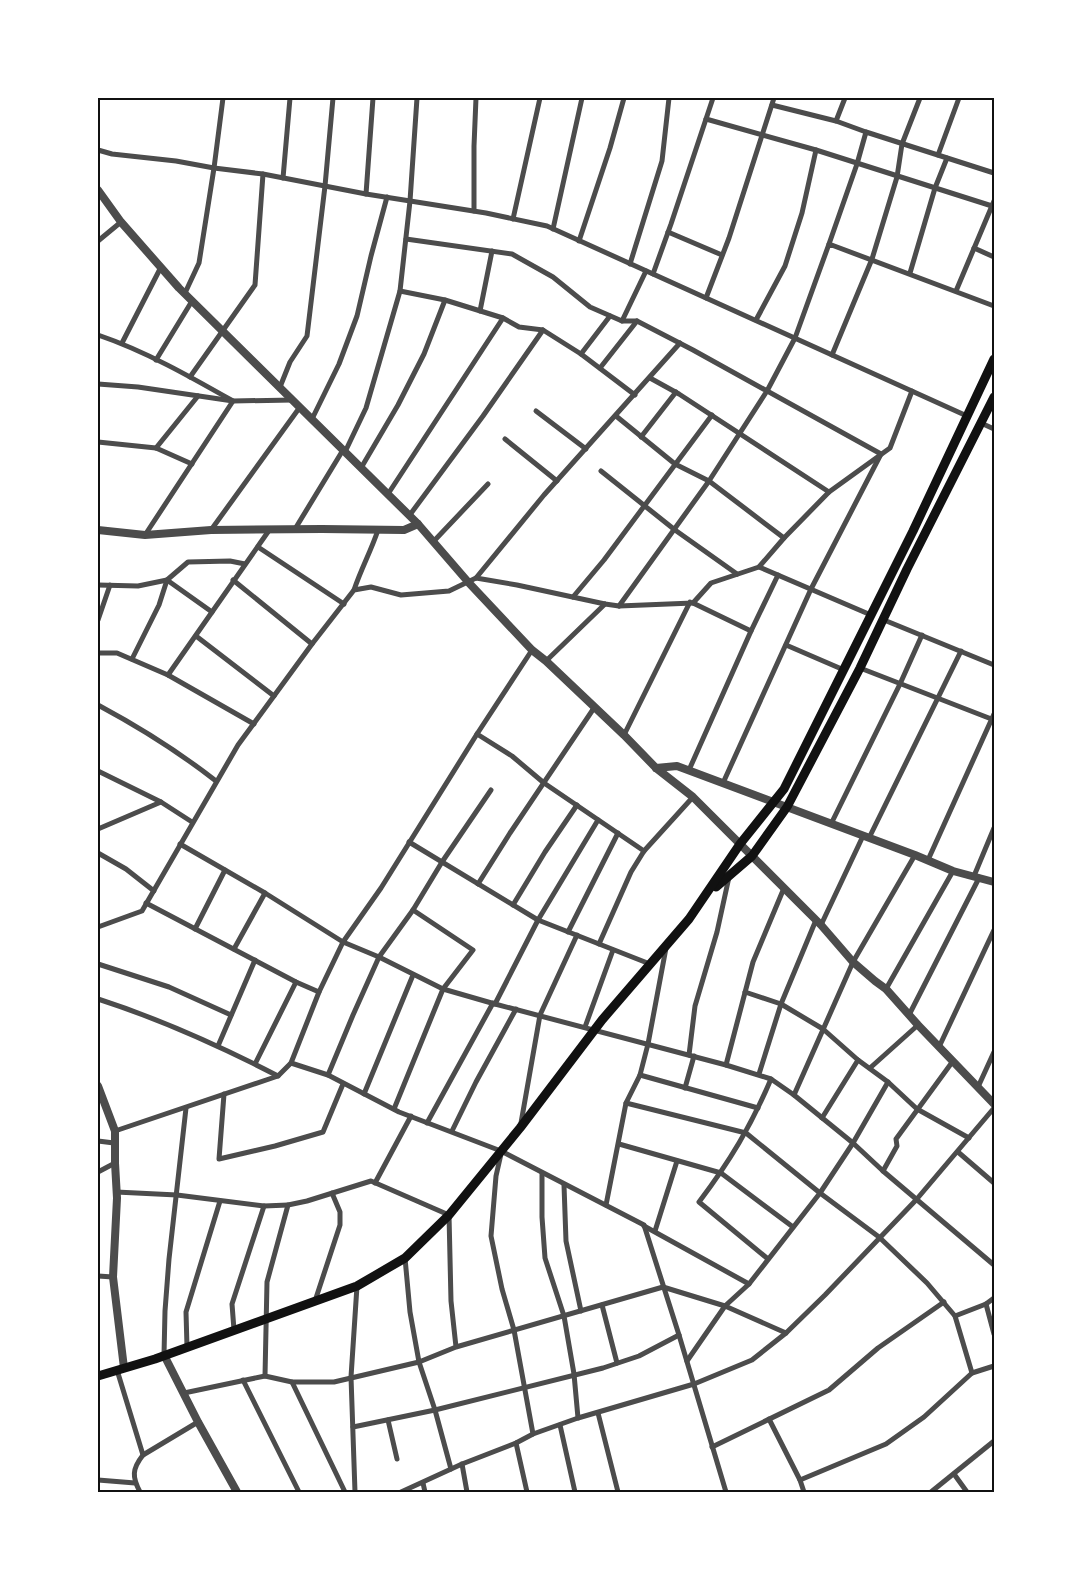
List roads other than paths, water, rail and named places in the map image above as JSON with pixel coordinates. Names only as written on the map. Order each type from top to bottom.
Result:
[{"type":"main road","points":[[98,1376],[164,1355],[357,1286],[405,1258],[449,1215],[520,1128],[590,1028],[666,945],[706,895],[740,844],[784,789],[872,615],[994,359]]},
{"type":"main road","points":[[706,895],[752,856],[787,807],[860,668],[907,569],[994,397]]},
{"type":"street","points":[[185,293],[199,263],[223,98]]},
{"type":"street","points":[[283,178],[290,98]]},
{"type":"street","points":[[280,387],[290,362],[307,336],[325,186],[333,98]]},
{"type":"street","points":[[366,194],[372,98]]},
{"type":"street","points":[[295,529],[344,451],[366,408],[400,291],[410,201],[417,98]]},
{"type":"street","points":[[474,211],[476,98]]},
{"type":"street","points":[[513,219],[540,98]]},
{"type":"street","points":[[553,229],[582,98]]},
{"type":"street","points":[[579,241],[610,148],[624,98]]},
{"type":"street","points":[[630,264],[662,161],[669,98]]},
{"type":"street","points":[[653,274],[713,98]]},
{"type":"street","points":[[706,298],[774,98]]},
{"type":"street","points":[[836,121],[845,98]]},
{"type":"street","points":[[832,355],[872,259],[897,177],[902,144],[920,98]]},
{"type":"street","points":[[938,155],[959,98]]},
{"type":"street","points":[[772,105],[836,121],[994,173]]},
{"type":"street","points":[[706,119],[816,150],[897,177],[993,203],[956,291]]},
{"type":"street","points":[[619,606],[675,530],[740,434],[767,391],[795,338],[857,164],[866,132]]},
{"type":"street","points":[[98,150],[112,154],[176,160],[214,168],[263,174],[366,194],[474,211],[553,229],[967,416]]},
{"type":"street","points":[[756,320],[785,266],[802,213],[816,150]]},
{"type":"street","points":[[910,273],[935,188],[948,158]]},
{"type":"street","points":[[190,377],[224,332],[255,285],[263,174]]},
{"type":"street","points":[[98,190],[121,222],[185,293],[418,524],[468,583],[532,650],[624,735],[656,768],[693,797],[818,923],[853,962],[886,989],[994,1104]]},
{"type":"street","points":[[312,419],[339,364],[357,316],[387,197]]},
{"type":"street","points":[[98,241],[121,222]]},
{"type":"street","points":[[668,232],[722,255]]},
{"type":"street","points":[[406,239],[512,254],[553,277],[590,307],[622,322],[636,321],[680,343],[881,454]]},
{"type":"street","points":[[829,244],[994,306]]},
{"type":"street","points":[[974,248],[994,257]]},
{"type":"street","points":[[480,311],[492,251]]},
{"type":"street","points":[[122,344],[161,267]]},
{"type":"street","points":[[622,322],[646,271]]},
{"type":"street","points":[[400,291],[445,300],[503,318],[519,327],[543,330],[581,354],[635,395]]},
{"type":"street","points":[[156,360],[192,300]]},
{"type":"street","points":[[361,468],[398,406],[424,354],[445,300]]},
{"type":"street","points":[[581,354],[610,316]]},
{"type":"street","points":[[388,494],[503,318]]},
{"type":"street","points":[[600,368],[636,321]]},
{"type":"street","points":[[410,516],[543,330]]},
{"type":"street","points":[[98,335],[156,360],[232,401]]},
{"type":"street","points":[[354,590],[372,587],[401,595],[449,591],[476,578],[558,480],[680,343]]},
{"type":"street","points":[[650,378],[676,392],[830,492]]},
{"type":"street","points":[[98,384],[138,387],[232,401],[293,400]]},
{"type":"street","points":[[624,735],[692,603],[711,583],[759,567],[784,538],[830,492],[890,448],[912,391]]},
{"type":"street","points":[[641,437],[676,392]]},
{"type":"street","points":[[156,448],[198,396]]},
{"type":"street","points":[[145,535],[232,401]]},
{"type":"street","points":[[211,530],[300,407]]},
{"type":"street","points":[[536,411],[586,449]]},
{"type":"street","points":[[573,598],[604,560],[712,415]]},
{"type":"street","points":[[616,416],[675,464],[709,481],[784,538]]},
{"type":"street","points":[[981,423],[994,429]]},
{"type":"street","points":[[505,439],[558,480]]},
{"type":"street","points":[[98,442],[156,448],[192,464]]},
{"type":"street","points":[[723,783],[811,589],[881,454]]},
{"type":"street","points":[[601,471],[675,530],[737,574]]},
{"type":"street","points":[[433,542],[488,484]]},
{"type":"street","points":[[98,530],[145,535],[211,530],[404,530],[418,524]]},
{"type":"street","points":[[168,675],[270,529]]},
{"type":"street","points":[[98,926],[142,911],[238,745],[354,590],[361,568],[378,530]]},
{"type":"street","points":[[258,547],[344,604]]},
{"type":"street","points":[[98,585],[138,586],[167,580],[188,562],[230,561],[245,564]]},
{"type":"street","points":[[759,567],[872,615]]},
{"type":"street","points":[[689,770],[778,575]]},
{"type":"street","points":[[476,578],[619,606],[692,603],[751,631]]},
{"type":"street","points":[[167,580],[212,612]]},
{"type":"street","points":[[132,659],[159,605],[167,580]]},
{"type":"street","points":[[233,580],[312,644]]},
{"type":"street","points":[[98,620],[110,585]]},
{"type":"street","points":[[546,662],[605,604]]},
{"type":"street","points":[[884,620],[994,665]]},
{"type":"street","points":[[831,824],[922,635]]},
{"type":"street","points":[[196,636],[274,696]]},
{"type":"street","points":[[786,645],[844,670]]},
{"type":"street","points":[[115,1131],[278,1076],[291,1063],[319,992],[343,942],[381,888],[532,650]]},
{"type":"street","points":[[759,1074],[781,1004],[818,923],[866,837],[961,651]]},
{"type":"street","points":[[98,653],[118,653],[168,675],[254,724]]},
{"type":"street","points":[[860,668],[994,718],[928,860]]},
{"type":"street","points":[[98,705],[191,761],[216,781]]},
{"type":"street","points":[[478,884],[594,708]]},
{"type":"street","points":[[477,734],[512,756],[544,782],[644,851]]},
{"type":"street","points":[[656,768],[676,766],[689,770],[916,855],[953,871],[994,882]]},
{"type":"street","points":[[99,773],[162,802],[192,822]]},
{"type":"street","points":[[328,1075],[379,957],[413,910],[442,862],[490,790]]},
{"type":"street","points":[[599,944],[631,872],[644,851],[693,797]]},
{"type":"street","points":[[98,829],[162,802]]},
{"type":"street","points":[[512,905],[544,852],[577,805]]},
{"type":"street","points":[[427,1122],[494,1004],[538,920],[598,820]]},
{"type":"street","points":[[909,1015],[976,877],[994,828]]},
{"type":"street","points":[[568,932],[618,834]]},
{"type":"street","points":[[409,842],[538,920],[650,964]]},
{"type":"street","points":[[180,844],[265,893],[343,942],[379,957],[443,989],[692,1055],[759,1074],[770,1079],[794,1095],[853,1143],[916,1200],[994,1265]]},
{"type":"street","points":[[98,852],[126,869],[154,891]]},
{"type":"street","points":[[794,1095],[853,962],[916,855]]},
{"type":"street","points":[[195,929],[225,870]]},
{"type":"street","points":[[886,989],[953,871]]},
{"type":"street","points":[[685,1088],[692,1055],[696,1006],[717,932],[729,875]]},
{"type":"street","points":[[726,1065],[753,962],[784,888]]},
{"type":"street","points":[[234,949],[265,893]]},
{"type":"street","points":[[146,903],[296,982],[319,992]]},
{"type":"street","points":[[394,1109],[443,989],[473,950],[413,910]]},
{"type":"street","points":[[939,1047],[994,930]]},
{"type":"street","points":[[520,1128],[540,1015],[577,935]]},
{"type":"street","points":[[606,1205],[626,1103],[640,1075],[648,1044],[666,945]]},
{"type":"street","points":[[590,1028],[613,950]]},
{"type":"street","points":[[218,1046],[255,960]]},
{"type":"street","points":[[98,964],[169,987],[230,1015]]},
{"type":"street","points":[[364,1094],[413,975]]},
{"type":"street","points":[[255,1064],[296,982]]},
{"type":"street","points":[[745,992],[781,1004],[823,1029],[917,1108],[969,1138]]},
{"type":"street","points":[[98,999],[136,1011],[218,1046],[278,1076]]},
{"type":"street","points":[[452,1131],[476,1082],[516,1009]]},
{"type":"street","points":[[870,1068],[918,1025]]},
{"type":"street","points":[[978,1087],[994,1052]]},
{"type":"street","points":[[822,1118],[858,1060]]},
{"type":"street","points":[[883,1171],[897,1146],[896,1139],[953,1061]]},
{"type":"street","points":[[291,1063],[328,1075],[394,1109],[501,1151],[644,1225],[749,1284]]},
{"type":"street","points":[[640,1075],[758,1108]]},
{"type":"street","points":[[768,1260],[699,1202],[721,1173],[746,1133],[770,1079]]},
{"type":"street","points":[[687,1361],[725,1306],[749,1284],[820,1193],[853,1143],[888,1082]]},
{"type":"street","points":[[224,1094],[219,1159],[323,1132],[343,1084]]},
{"type":"street","points":[[98,1086],[115,1131],[114,1163],[116,1192],[113,1277],[121,1369],[143,1455]]},
{"type":"street","points":[[626,1103],[746,1133],[820,1193],[879,1237],[927,1283],[955,1316],[972,1373]]},
{"type":"street","points":[[186,1108],[169,1259],[164,1355],[198,1422],[238,1492]]},
{"type":"street","points":[[401,1492],[533,1434],[578,1418],[694,1384],[752,1360],[786,1333],[916,1200],[994,1108]]},
{"type":"street","points":[[375,1183],[411,1116]]},
{"type":"street","points":[[98,1141],[114,1143]]},
{"type":"street","points":[[619,1144],[721,1173],[793,1227]]},
{"type":"street","points":[[501,1151],[496,1176],[491,1236],[502,1289],[514,1330],[526,1387],[533,1434]]},
{"type":"street","points":[[958,1152],[994,1184]]},
{"type":"street","points":[[655,1231],[677,1161]]},
{"type":"street","points":[[98,1172],[114,1163]]},
{"type":"street","points":[[542,1173],[542,1217],[545,1258],[564,1316],[574,1374],[578,1418]]},
{"type":"street","points":[[116,1192],[177,1195],[264,1206],[307,1201],[371,1181],[449,1215],[451,1301],[456,1347]]},
{"type":"street","points":[[564,1185],[566,1241],[581,1311]]},
{"type":"street","points":[[315,1301],[340,1224],[340,1212],[332,1193]]},
{"type":"street","points":[[187,1347],[186,1312],[220,1201]]},
{"type":"street","points":[[265,1376],[267,1282],[288,1204]]},
{"type":"street","points":[[234,1330],[232,1304],[264,1206]]},
{"type":"street","points":[[644,1225],[726,1492]]},
{"type":"street","points":[[405,1258],[410,1312],[419,1362],[435,1410],[451,1469]]},
{"type":"street","points":[[98,1276],[113,1277]]},
{"type":"street","points":[[355,1492],[351,1377],[357,1286]]},
{"type":"street","points":[[184,1393],[265,1376],[292,1382],[334,1382],[419,1362],[456,1347],[663,1287],[725,1306],[786,1333]]},
{"type":"street","points":[[955,1316],[986,1304],[994,1298]]},
{"type":"street","points":[[712,1447],[829,1390],[878,1348],[944,1302]]},
{"type":"street","points":[[986,1304],[994,1334]]},
{"type":"street","points":[[602,1305],[617,1363]]},
{"type":"street","points":[[353,1427],[435,1410],[603,1368],[639,1356],[679,1335]]},
{"type":"street","points":[[800,1480],[886,1444],[924,1417],[972,1373],[994,1366]]},
{"type":"street","points":[[243,1380],[299,1492]]},
{"type":"street","points":[[292,1382],[346,1492]]},
{"type":"street","points":[[598,1413],[618,1492]]},
{"type":"street","points":[[388,1420],[398,1459]]},
{"type":"street","points":[[769,1420],[800,1480],[804,1492]]},
{"type":"street","points":[[140,1492],[135,1483],[137,1462],[143,1455],[198,1422]]},
{"type":"street","points":[[560,1425],[575,1492]]},
{"type":"street","points":[[931,1492],[994,1441]]},
{"type":"street","points":[[516,1443],[527,1492]]},
{"type":"street","points":[[462,1464],[467,1492]]},
{"type":"street","points":[[954,1474],[967,1492]]},
{"type":"street","points":[[98,1480],[135,1483]]},
{"type":"street","points":[[423,1483],[424,1492]]}]
